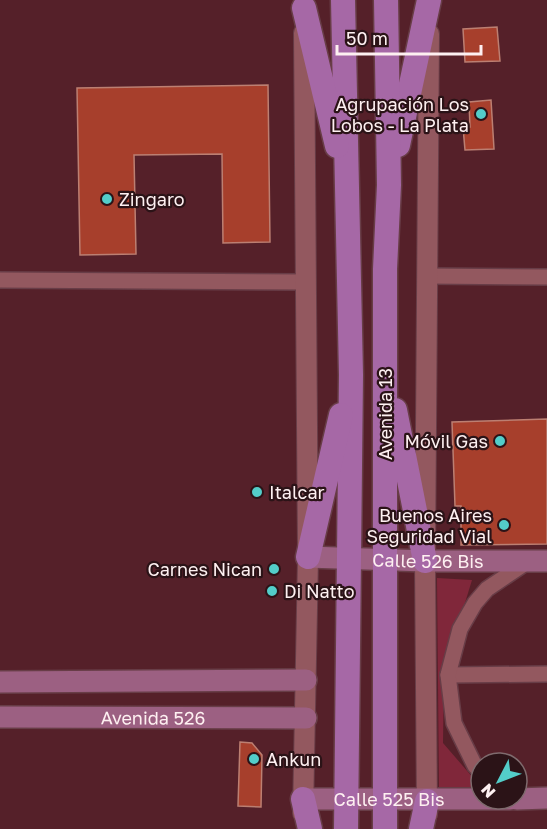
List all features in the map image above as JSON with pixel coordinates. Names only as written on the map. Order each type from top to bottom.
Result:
[{"type":"main road","name":"Avenida 13","points":[[343,0],[351,375],[346,829]]},
{"type":"main road","name":"Avenida 13","points":[[385,829],[385,269],[389,185],[386,0]]},
{"type":"main road","points":[[389,185],[429,0]]},
{"type":"main road","points":[[304,4],[348,191]]},
{"type":"main road","points":[[385,358],[424,561]]},
{"type":"main road","points":[[308,557],[351,375]]},
{"type":"main road","name":"Calle 526 Bis","points":[[308,557],[537,562]]},
{"type":"main road","name":"Avenida 526","points":[[0,682],[306,680]]},
{"type":"main road","name":"Avenida 526","points":[[0,717],[306,718]]},
{"type":"main road","points":[[529,799],[547,798]]},
{"type":"main road","points":[[303,799],[310,829]]},
{"type":"main road","name":"Calle 525 Bis","points":[[303,799],[469,800]]},
{"type":"main road","points":[[421,829],[427,801]]},
{"type":"street","points":[[427,829],[424,561],[429,0]]},
{"type":"street","points":[[303,829],[308,557],[304,4]]},
{"type":"street","points":[[427,276],[547,277]]},
{"type":"street","points":[[0,280],[306,282]]},
{"type":"street","points":[[469,754],[454,723],[448,675],[460,629],[475,603],[487,589],[537,562]]},
{"type":"street","points":[[448,675],[547,674]]},
{"type":"shaded area","points":[[437,578],[472,580],[444,671],[443,743],[469,773],[469,787],[439,787]]},
{"type":"building","points":[[497,27],[500,61],[465,62],[463,29]]},
{"type":"building","name":"Zingaro","points":[[268,85],[270,242],[223,243],[222,154],[134,155],[136,254],[80,255],[77,88]]},
{"type":"building","name":"Agrupación Los Lobos - La Plata","points":[[491,100],[494,149],[465,150],[463,127],[470,127],[469,102]]},
{"type":"building","points":[[547,419],[547,544],[461,545],[461,506],[455,506],[452,422]]},
{"type":"building","points":[[240,742],[252,743],[262,755],[261,807],[238,806]]},
{"type":"place","name":"Agrupación Los Lobos - La Plata","points":[[481,114]]},
{"type":"place","name":"Zingaro","points":[[107,199]]},
{"type":"place","name":"Móvil Gas","points":[[500,441]]},
{"type":"place","name":"Italcar","points":[[257,492]]},
{"type":"place","name":"Buenos Aires Seguridad Vial","points":[[504,525]]},
{"type":"place","name":"Carnes Nican","points":[[274,569]]},
{"type":"place","name":"Di Natto","points":[[272,591]]},
{"type":"place","name":"Ankun","points":[[254,759]]}]
